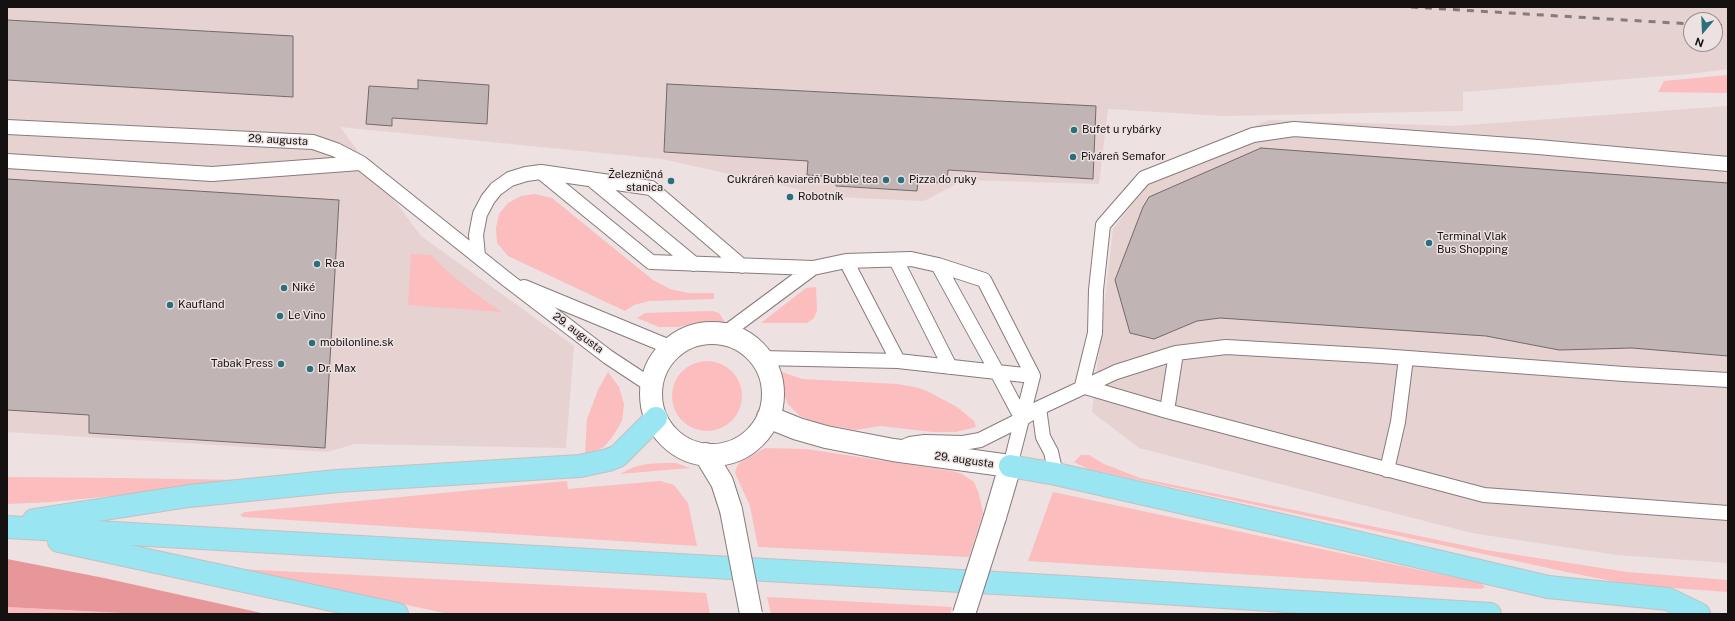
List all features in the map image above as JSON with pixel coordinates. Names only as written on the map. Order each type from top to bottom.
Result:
[{"type":"main road","points":[[7,524],[189,496],[337,482],[580,466],[608,460],[618,456],[656,418]]},
{"type":"main road","points":[[1010,466],[1056,474],[1548,587],[1668,599],[1699,614]]},
{"type":"main road","points":[[7,529],[398,614]]},
{"type":"main road","points":[[7,529],[1067,587],[1490,614]]},
{"type":"street","points":[[702,334],[724,334],[744,343],[761,358],[766,367],[772,386],[771,407],[768,417],[758,433],[743,446],[725,453],[705,454],[692,452],[681,446],[662,429],[652,407],[652,386],[658,366],[672,348],[691,337],[702,334]]},
{"type":"street","name":"29. augusta","points":[[768,417],[798,429],[826,437],[893,450],[1010,466],[964,614]]},
{"type":"street","points":[[705,454],[722,482],[731,510],[751,614]]},
{"type":"lane","name":"29. augusta","points":[[7,127],[313,142],[336,150],[361,163],[505,278],[608,357],[652,386]]},
{"type":"lane","points":[[1082,386],[1095,333],[1096,290],[1103,225],[1144,178],[1253,135],[1294,130],[1538,147],[1728,164]]},
{"type":"lane","points":[[7,161],[212,174],[361,163]]},
{"type":"lane","points":[[541,172],[651,262],[812,268],[846,262],[911,259],[938,265],[984,280],[1033,376],[1010,466]]},
{"type":"lane","points":[[478,256],[476,235],[480,214],[488,199],[496,189],[510,179],[526,174],[541,172],[651,188],[742,266]]},
{"type":"lane","points":[[591,179],[694,264]]},
{"type":"lane","points":[[896,260],[950,367]]},
{"type":"lane","points":[[846,262],[898,361]]},
{"type":"lane","points":[[938,265],[998,372],[1022,419]]},
{"type":"lane","points":[[724,334],[812,268]]},
{"type":"lane","name":"29. augusta","points":[[505,278],[672,348]]},
{"type":"lane","points":[[893,450],[910,444],[925,442],[963,443],[980,440],[1082,386],[1116,372],[1176,354],[1226,347],[1728,380]]},
{"type":"lane","points":[[1167,411],[1176,354]]},
{"type":"lane","points":[[761,358],[898,361],[1033,376]]},
{"type":"lane","points":[[1388,470],[1398,422],[1406,358]]},
{"type":"lane","points":[[1082,386],[1167,411],[1484,496],[1728,513]]},
{"type":"lane","points":[[1039,408],[1043,437],[1051,452],[1056,474]]},
{"type":"shaded area","points":[[7,7],[1728,7],[1728,69],[1690,74],[1463,92],[1463,111],[1223,116],[1108,109],[1099,184],[964,180],[924,201],[834,197],[662,159],[340,127],[421,236],[574,346],[566,448],[355,444],[327,452],[7,432]]},
{"type":"shaded area","points":[[1728,75],[1728,93],[1658,92],[1664,81]]},
{"type":"shaded area","points":[[1728,106],[1728,563],[1617,555],[1472,533],[1139,448],[1092,412],[1113,229],[1140,193],[1174,160],[1269,120],[1454,126]]},
{"type":"shaded area","points":[[535,194],[552,198],[653,280],[670,289],[688,293],[714,293],[714,299],[649,301],[634,305],[625,311],[508,256],[497,243],[496,228],[499,214],[508,203],[521,196]]},
{"type":"shaded area","points":[[411,254],[431,255],[442,267],[473,292],[502,312],[408,305]]},
{"type":"shaded area","points":[[816,287],[817,310],[814,318],[807,323],[761,323],[806,288]]},
{"type":"shaded area","points":[[712,311],[719,313],[725,322],[697,322],[679,327],[659,327],[637,318],[645,313]]},
{"type":"shaded area","points":[[700,361],[714,361],[727,367],[736,376],[740,382],[742,396],[740,410],[732,421],[721,429],[714,431],[700,431],[693,429],[682,421],[674,410],[672,403],[672,389],[674,382],[682,371],[693,363]]},
{"type":"shaded area","points":[[608,372],[619,387],[624,404],[622,421],[604,447],[585,455],[587,419],[598,390]]},
{"type":"shaded area","points":[[782,372],[802,379],[897,384],[915,387],[927,391],[957,407],[974,421],[976,427],[956,432],[933,432],[880,426],[856,430],[816,423],[800,416],[788,404],[782,389],[780,377]]},
{"type":"shaded area","points":[[765,448],[806,449],[952,471],[962,474],[974,482],[979,494],[983,513],[969,557],[758,547],[750,506],[735,473],[740,462]]},
{"type":"shaded area","points":[[1081,455],[1089,455],[1104,464],[1140,478],[1486,550],[1627,572],[1728,580],[1728,592],[1631,585],[1567,572],[1088,469],[1074,462]]},
{"type":"shaded area","points":[[662,463],[676,463],[690,468],[620,474],[634,467]]},
{"type":"shaded area","points":[[7,477],[244,480],[123,495],[51,502],[7,504]]},
{"type":"shaded area","points":[[567,481],[568,489],[660,481],[674,485],[688,503],[697,546],[243,517],[240,515],[245,512]]},
{"type":"shaded area","points":[[1053,492],[1481,583],[1485,587],[1481,589],[1028,561]]},
{"type":"shaded area","points":[[7,559],[104,578],[266,614],[141,614],[7,607]]},
{"type":"shaded area","points":[[240,569],[706,593],[710,614],[449,614]]},
{"type":"shaded area","points":[[767,597],[952,607],[950,614],[771,614]]},
{"type":"shaded area","points":[[7,607],[141,614],[7,614]]},
{"type":"building","points":[[7,20],[293,36],[293,97],[7,80]]},
{"type":"building","points":[[418,80],[489,85],[487,124],[392,118],[392,126],[366,124],[369,86],[418,89]]},
{"type":"building","points":[[667,84],[1096,106],[1093,179],[948,170],[947,183],[918,182],[917,191],[836,186],[837,177],[807,175],[808,161],[664,152]]},
{"type":"building","name":"Terminal Vlak Bus Shopping","points":[[1261,148],[1728,183],[1728,356],[1632,348],[1559,350],[1486,336],[1220,318],[1197,321],[1154,339],[1130,333],[1115,280],[1143,207],[1149,197]]},
{"type":"building","name":"Kaufland","points":[[7,179],[339,200],[325,448],[89,433],[89,415],[7,410]]},
{"type":"railway","points":[[1411,7],[1683,24]]},
{"type":"railway","points":[[1723,26],[1728,26]]},
{"type":"place","name":"Bufet u rybárky","points":[[1074,130]]},
{"type":"place","name":"Piváreň Semafor","points":[[1073,157]]},
{"type":"place","name":"Cukráreň kaviareň Bubble tea","points":[[886,180]]},
{"type":"place","name":"Pizza do ruky","points":[[901,180]]},
{"type":"place","name":"Železničná stanica","points":[[671,181]]},
{"type":"place","name":"Robotník","points":[[790,197]]},
{"type":"place","name":"Terminal Vlak Bus Shopping","points":[[1429,243]]},
{"type":"place","name":"Rea","points":[[317,264]]},
{"type":"place","name":"Niké","points":[[284,288]]},
{"type":"place","name":"Kaufland","points":[[170,305]]},
{"type":"place","name":"Le Vino","points":[[280,316]]},
{"type":"place","name":"mobilonline.sk","points":[[312,343]]},
{"type":"place","name":"Tabak Press","points":[[281,364]]},
{"type":"place","name":"Dr. Max","points":[[310,369]]}]
